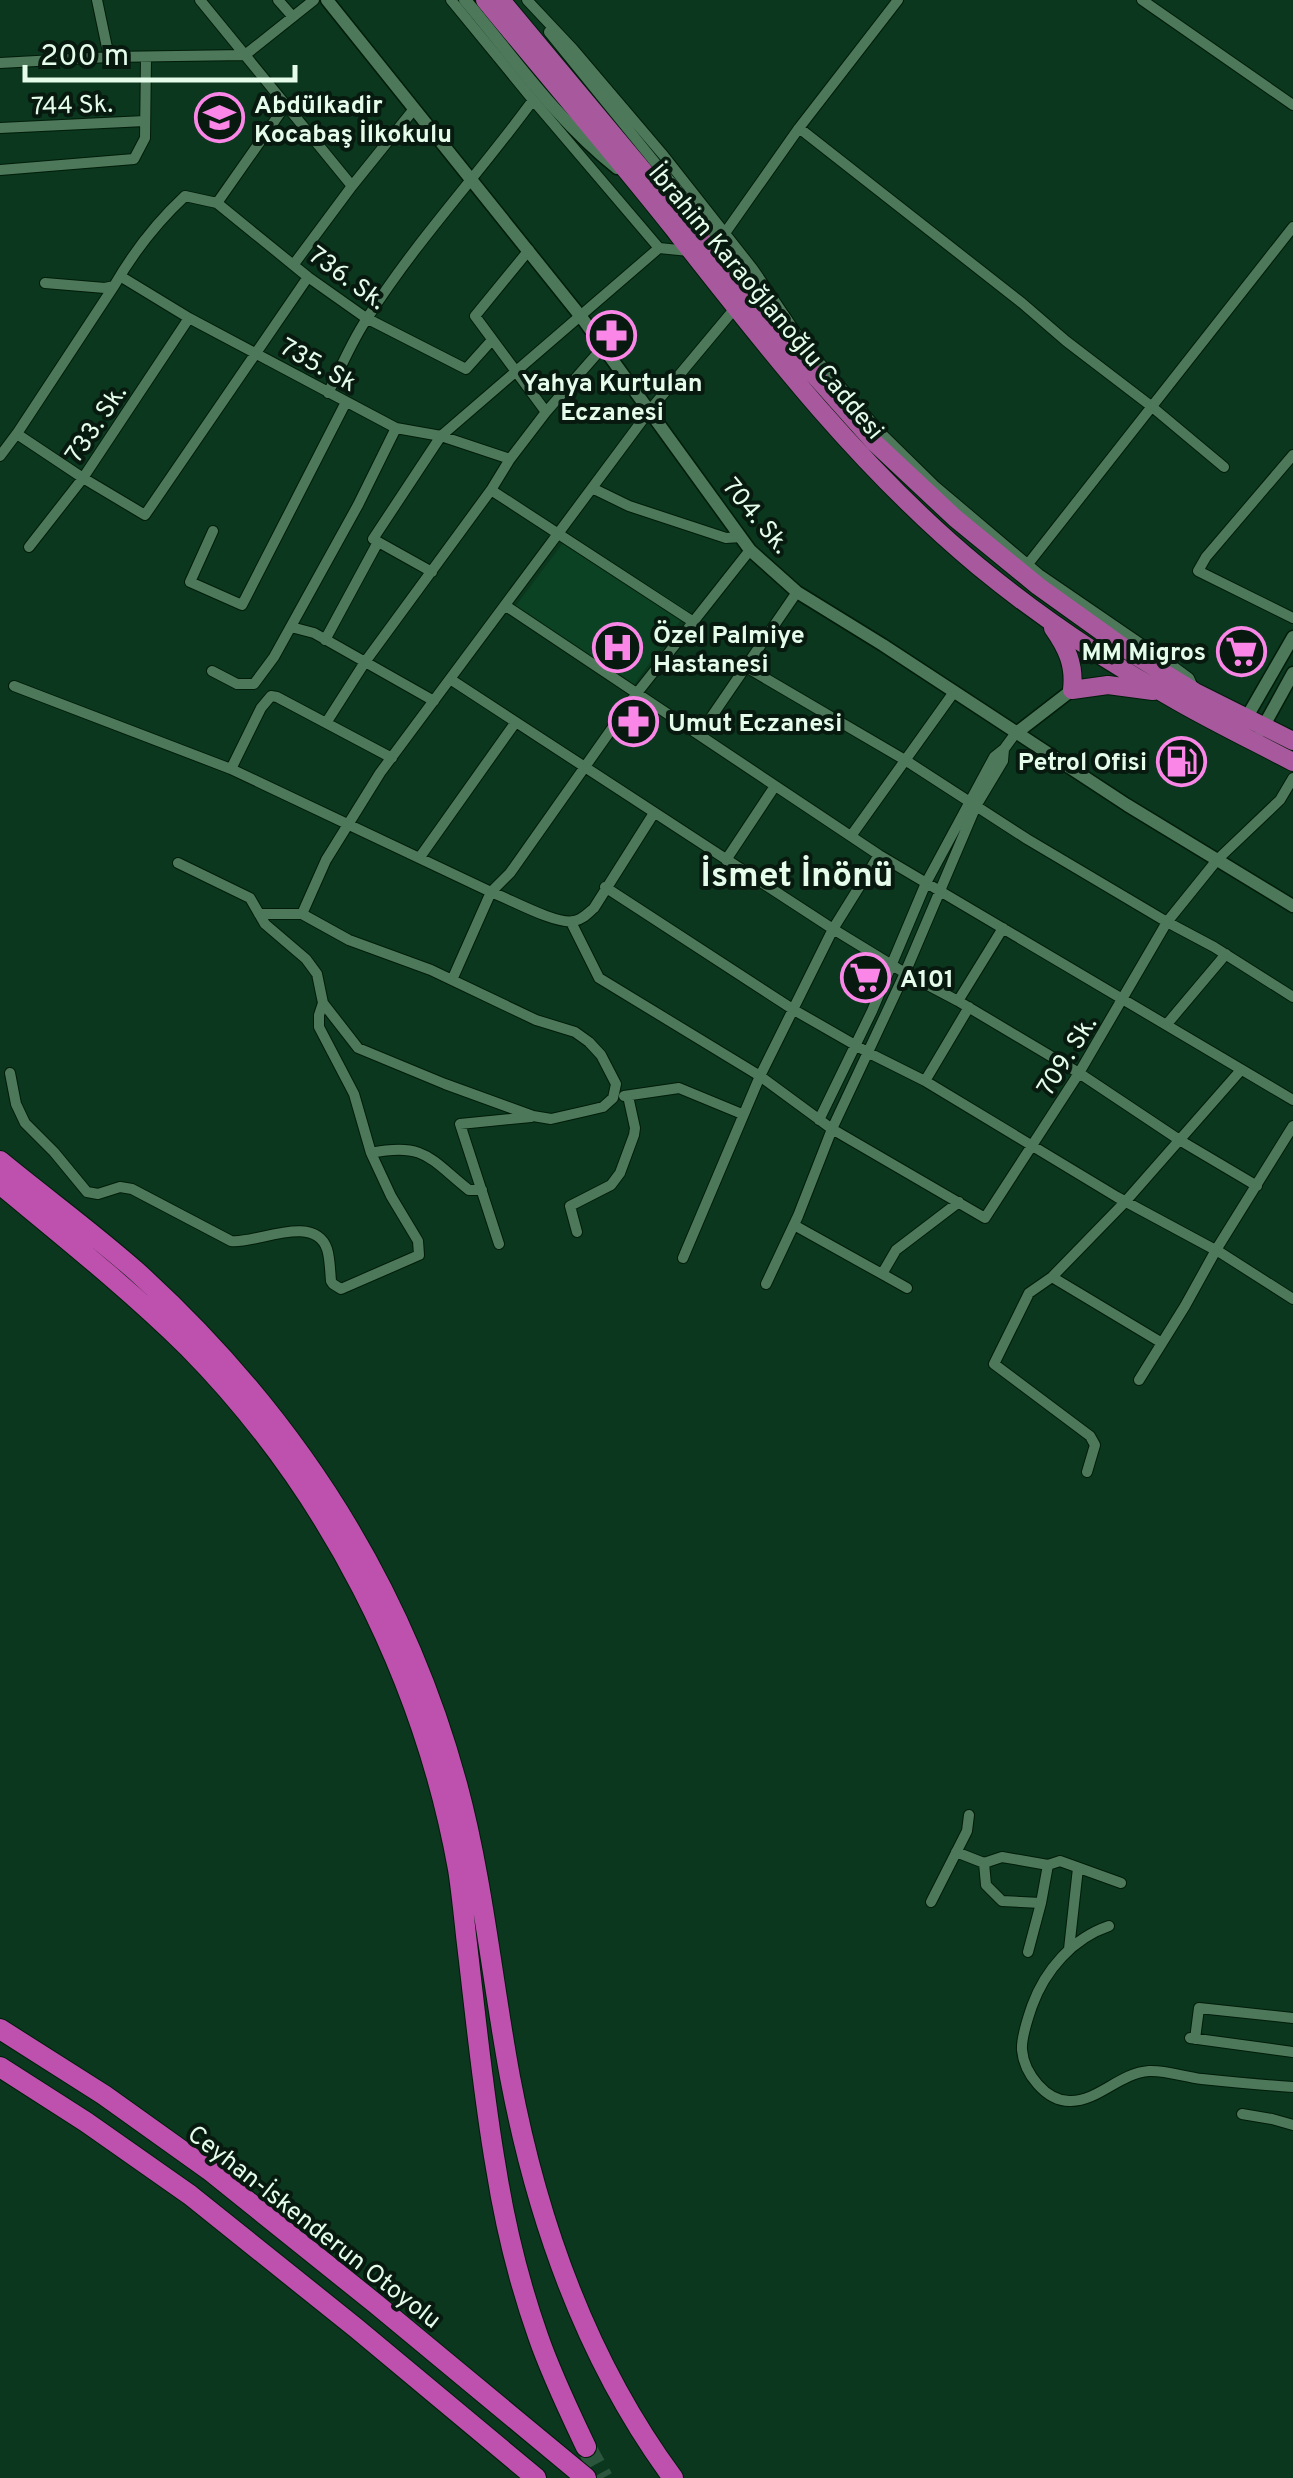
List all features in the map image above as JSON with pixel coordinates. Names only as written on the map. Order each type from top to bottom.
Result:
[{"type":"highway","name":"İbrahim Karaoğlanoğlu Caddesi","points":[[484,0],[840,434],[904,499],[978,566],[1048,619],[1161,692],[1259,734],[1293,762]]},
{"type":"highway","name":"İbrahim Karaoğlanoğlu Caddesi","points":[[502,0],[801,360],[875,443],[955,518],[1038,586],[1242,725]]},
{"type":"highway","points":[[1048,619],[1070,657],[1072,690],[1108,685],[1161,692]]},
{"type":"highway","name":"İbrahim Karaoğlanoğlu Caddesi","points":[[1259,734],[1293,741]]},
{"type":"highway","points":[[0,1161],[136,1271],[255,1394],[308,1463],[383,1588],[412,1648],[458,1785],[476,1864],[514,2095],[554,2250],[580,2315],[614,2383],[673,2478]]},
{"type":"highway","points":[[0,1184],[121,1284],[240,1405],[291,1472],[328,1530],[395,1656],[426,1741],[458,1870],[496,2170],[515,2260],[538,2338],[586,2447]]},
{"type":"highway","name":"Ceyhan-İskenderun Otoyolu","points":[[0,2029],[104,2095],[209,2170],[586,2478]]},
{"type":"highway","points":[[0,2066],[190,2195],[536,2478]]},
{"type":"street","points":[[97,0],[109,58]]},
{"type":"street","points":[[200,0],[352,186]]},
{"type":"street","points":[[278,0],[293,17]]},
{"type":"street","points":[[0,64],[245,55],[314,0]]},
{"type":"street","name":"704. Sk.","points":[[327,0],[582,317],[750,550],[797,592],[1293,906]]},
{"type":"street","points":[[451,0],[659,248],[690,251]]},
{"type":"street","points":[[465,0],[564,120],[596,152],[635,182]]},
{"type":"street","points":[[530,3],[556,41],[634,128],[718,237],[725,234],[798,128],[898,0]]},
{"type":"street","points":[[1142,0],[1293,105]]},
{"type":"street","points":[[0,170],[134,159],[145,138],[146,58]]},
{"type":"street","points":[[328,392],[366,318],[533,100]]},
{"type":"street","points":[[0,456],[117,281],[169,211],[184,196],[217,203],[285,106]]},
{"type":"street","points":[[294,264],[414,109]]},
{"type":"street","name":"744 Sk.","points":[[0,128],[146,121]]},
{"type":"street","points":[[798,128],[1022,302],[1224,467]]},
{"type":"street","name":"736. Sk.","points":[[217,203],[366,318],[466,369],[492,340]]},
{"type":"street","points":[[1028,564],[1293,227]]},
{"type":"street","points":[[725,234],[805,346],[851,401],[936,486],[1056,586],[1166,660],[1188,678],[1196,692]]},
{"type":"street","points":[[432,572],[373,539],[441,436],[659,248]]},
{"type":"street","points":[[529,250],[475,316],[546,412]]},
{"type":"street","points":[[17,434],[145,515],[308,277]]},
{"type":"street","points":[[45,283],[105,288],[117,281]]},
{"type":"street","name":"735. Sk","points":[[117,281],[396,428],[441,436],[510,459]]},
{"type":"street","points":[[302,914],[326,860],[392,758],[650,410],[736,307]]},
{"type":"street","name":"733. Sk.","points":[[28,547],[82,478],[189,318]]},
{"type":"street","points":[[326,723],[510,459],[603,347]]},
{"type":"street","points":[[213,531],[190,582],[242,605],[346,402]]},
{"type":"street","points":[[212,671],[237,684],[254,684],[274,658],[396,428]]},
{"type":"street","points":[[1293,455],[1198,572],[1293,618]]},
{"type":"street","points":[[592,488],[619,502],[694,528],[730,539],[740,537]]},
{"type":"street","points":[[491,490],[692,621]]},
{"type":"street","points":[[325,640],[378,542]]},
{"type":"street","points":[[452,980],[491,892],[510,873],[637,693],[750,550]]},
{"type":"street","points":[[698,735],[797,592]]},
{"type":"street","points":[[506,606],[926,884],[1293,1100]]},
{"type":"street","points":[[290,627],[314,634],[434,700]]},
{"type":"street","points":[[1242,725],[1293,638]]},
{"type":"street","points":[[746,667],[1293,998]]},
{"type":"street","points":[[1259,734],[1293,673]]},
{"type":"street","points":[[450,679],[833,929],[1079,1073],[1257,1186]]},
{"type":"street","points":[[14,686],[231,769],[491,892],[571,922],[594,908],[654,813]]},
{"type":"street","points":[[766,1284],[905,973],[994,758],[1016,734],[1072,690]]},
{"type":"street","points":[[850,836],[954,692]]},
{"type":"street","points":[[231,769],[270,696],[392,758]]},
{"type":"street","points":[[420,857],[515,723]]},
{"type":"street","name":"709. Sk.","points":[[960,1202],[985,1218],[1079,1073],[1167,922],[1217,860],[1280,800],[1293,778]]},
{"type":"street","points":[[726,860],[775,786]]},
{"type":"street","points":[[820,1120],[926,884],[973,804]]},
{"type":"street","points":[[683,1258],[760,1076],[833,929],[879,854]]},
{"type":"street","points":[[178,863],[250,898],[265,924],[306,958],[317,974],[323,1003],[358,1048],[537,1117],[552,1119],[603,1107],[613,1098],[679,1088],[742,1114]]},
{"type":"street","points":[[605,887],[794,1010],[925,1082],[1125,1202],[1216,1250],[1293,1299]]},
{"type":"street","points":[[259,914],[302,914],[349,940],[387,952],[536,1020],[575,1032],[601,1056],[616,1084],[613,1098]]},
{"type":"street","points":[[571,922],[599,978],[760,1076],[832,1129],[960,1202],[896,1250],[882,1274]]},
{"type":"street","points":[[958,1001],[1003,928]]},
{"type":"street","points":[[1167,1024],[1226,954]]},
{"type":"street","points":[[10,1074],[24,1123],[87,1192],[132,1189],[230,1241],[243,1243],[283,1231],[304,1232],[317,1237],[326,1247],[331,1281],[341,1288],[420,1255],[418,1242],[372,1153],[354,1094],[319,1028],[323,1003]]},
{"type":"street","points":[[925,1082],[969,1008]]},
{"type":"street","points":[[1086,1472],[1095,1445],[1090,1436],[994,1364],[1029,1292],[1052,1277],[1125,1202],[1242,1070]]},
{"type":"street","points":[[577,1232],[570,1206],[611,1186],[620,1174],[635,1128],[628,1096]]},
{"type":"street","points":[[499,1244],[460,1124],[537,1117]]},
{"type":"street","points":[[1139,1380],[1293,1126]]},
{"type":"street","points":[[372,1153],[392,1149],[417,1151],[431,1157],[469,1190],[482,1190]]},
{"type":"street","points":[[794,1225],[907,1288]]},
{"type":"street","points":[[1052,1277],[1162,1343]]},
{"type":"street","points":[[931,1902],[967,1831],[968,1815]]},
{"type":"street","points":[[956,1852],[984,1862],[1002,1857],[1048,1865],[1060,1861],[1121,1883]]},
{"type":"street","points":[[984,1862],[986,1885],[1002,1901],[1041,1904]]},
{"type":"street","points":[[1028,1952],[1048,1865]]},
{"type":"street","points":[[1069,1949],[1078,1868]]},
{"type":"street","points":[[1109,1926],[1096,1930],[1069,1949],[1045,1978],[1026,2024],[1022,2050],[1030,2077],[1050,2095],[1070,2102],[1094,2095],[1122,2078],[1150,2071],[1293,2088]]},
{"type":"street","points":[[1293,2018],[1199,2008],[1192,2038],[1293,2052]]},
{"type":"street","points":[[1242,2114],[1293,2126]]},
{"type":"shaded area","name":"Özel Palmiye Hastanesi","points":[[569,535],[688,610],[633,686],[514,608]]},
{"type":"tunnel","points":[[586,2447],[603,2478]]},
{"type":"place","name":"Abdülkadir Kocabaş İlkokulu","points":[[219,118]]},
{"type":"place","name":"Yahya Kurtulan Eczanesi","points":[[612,336]]},
{"type":"place","name":"Özel Palmiye Hastanesi","points":[[618,648]]},
{"type":"place","name":"MM Migros","points":[[1241,651]]},
{"type":"place","name":"Umut Eczanesi","points":[[633,722]]},
{"type":"place","name":"Petrol Ofisi","points":[[1182,761]]},
{"type":"place","name":"A101","points":[[865,978]]},
{"type":"district","name":"İsmet İnönü","points":[[797,874]]}]
